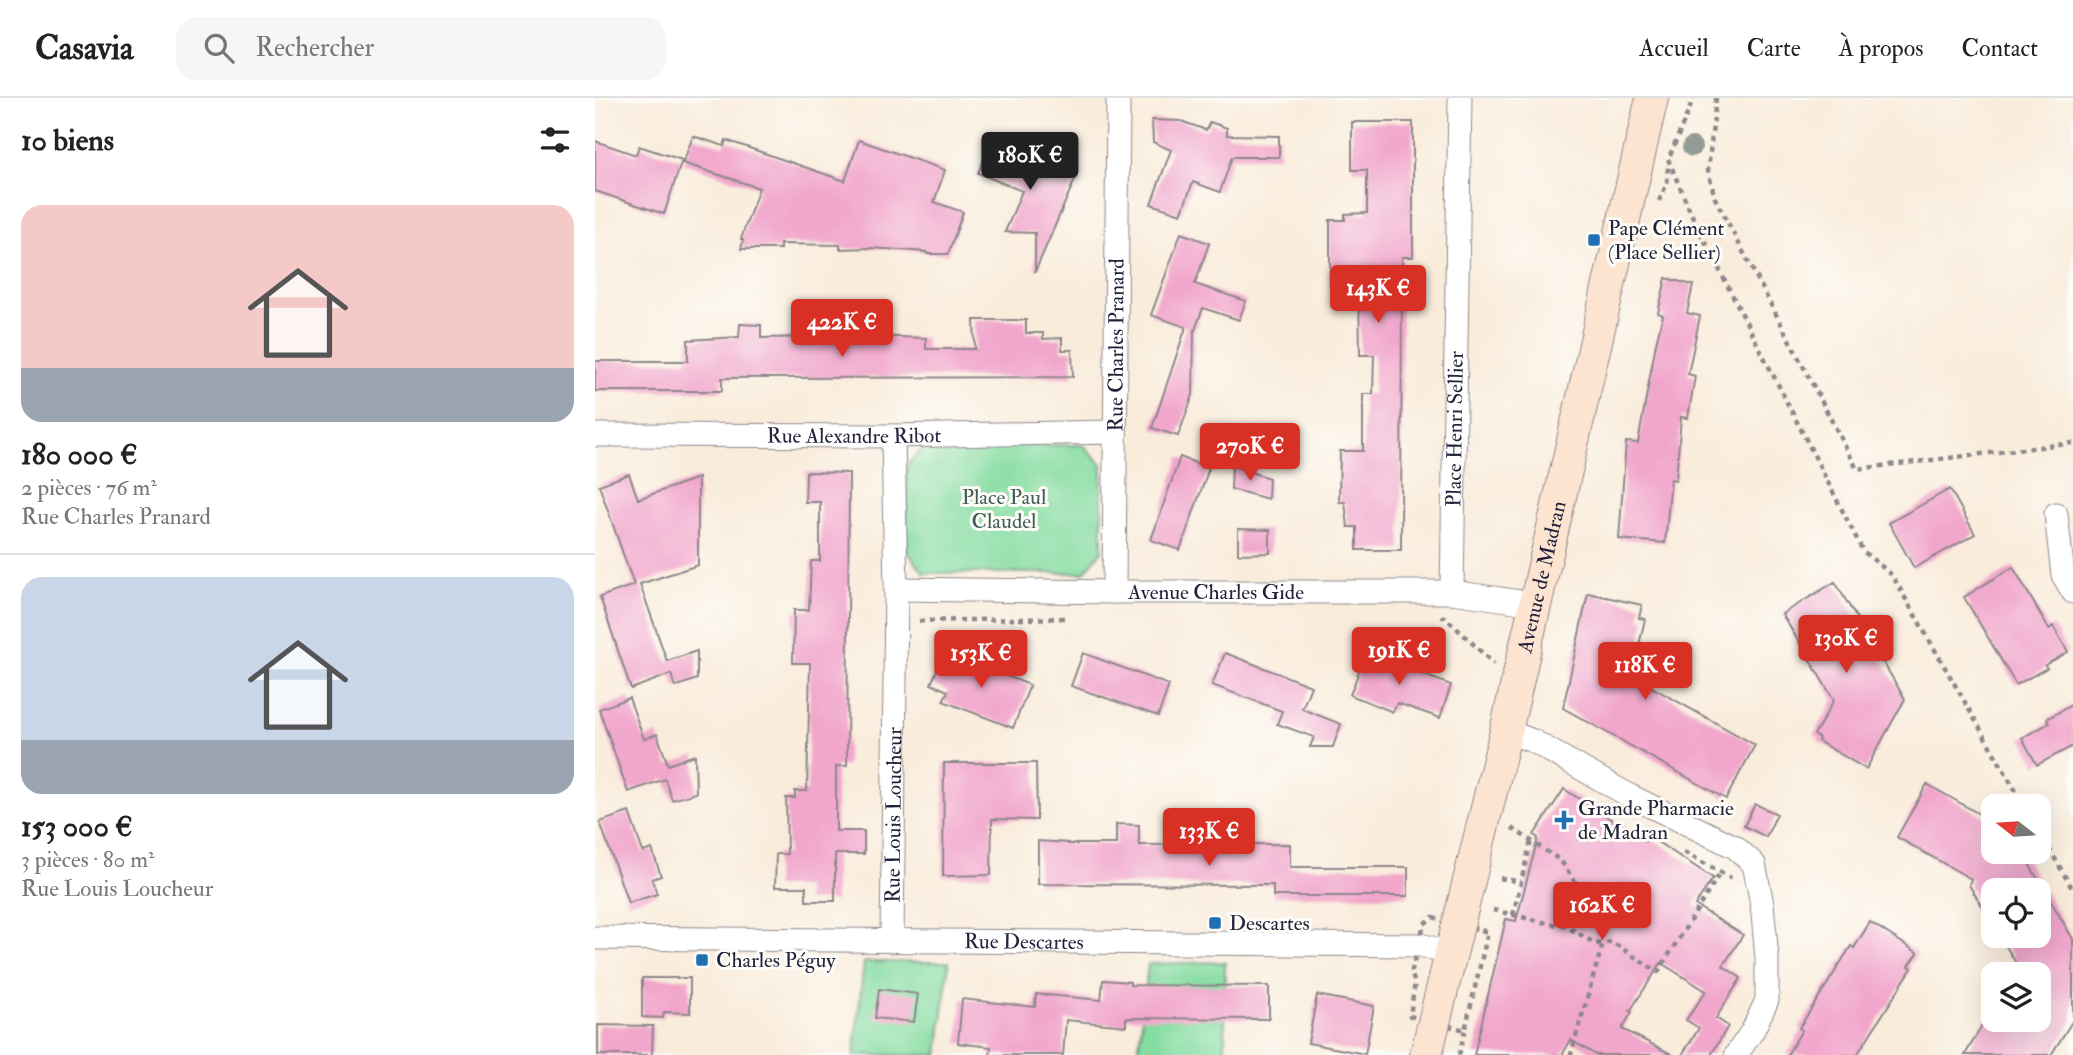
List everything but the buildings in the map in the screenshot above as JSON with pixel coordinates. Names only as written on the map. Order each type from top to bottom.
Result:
[{"type":"main road","name":"Avenue de Madran","points":[[1426,1055],[1506,731],[1652,98]]},
{"type":"street","name":"Rue Charles Pranard","points":[[1114,592],[1118,98]]},
{"type":"street","name":"Place Henri Sellier","points":[[1453,592],[1459,98]]},
{"type":"street","name":"Rue Alexandre Ribot","points":[[595,435],[893,436],[1114,432]]},
{"type":"street","name":"Rue Louis Loucheur","points":[[892,941],[896,589],[893,436]]},
{"type":"street","points":[[2056,514],[2063,575],[2073,592]]},
{"type":"street","name":"Avenue Charles Gide","points":[[896,589],[1453,592],[1535,604]]},
{"type":"street","points":[[1506,731],[1533,741],[1630,796],[1735,847],[1753,864],[1762,904],[1767,958],[1767,1000],[1753,1030],[1736,1055]]},
{"type":"street","name":"Rue Descartes","points":[[595,938],[1420,945],[1451,953]]},
{"type":"path","points":[[1657,205],[1667,183],[1668,159],[1694,98]]},
{"type":"path","points":[[1716,98],[1708,171],[1715,198],[1857,469],[2073,443]]},
{"type":"path","points":[[1668,159],[1694,220],[1863,551],[1892,575],[2018,794]]},
{"type":"path","points":[[896,589],[917,621],[1080,618]]},
{"type":"path","points":[[1431,617],[1445,617],[1499,670]]},
{"type":"path","points":[[1509,841],[1515,817]]},
{"type":"path","points":[[1512,828],[1561,860],[1577,884],[1586,908]]},
{"type":"path","points":[[1513,915],[1531,841]]},
{"type":"path","points":[[1673,846],[1732,878]]},
{"type":"path","points":[[1493,910],[1564,925],[1580,931],[1596,944],[1612,943],[1658,972],[1735,847]]},
{"type":"path","points":[[2051,852],[2073,890]]},
{"type":"path","points":[[1498,888],[1500,878],[1521,882]]},
{"type":"path","points":[[1488,932],[1495,899]]},
{"type":"path","points":[[1571,1055],[1603,943]]},
{"type":"path","points":[[1458,1055],[1465,1030]]},
{"type":"green space","name":"Place Paul Claudel","points":[[926,445],[1083,445],[1102,464],[1102,551],[1083,573],[924,573],[907,551],[907,465]]},
{"type":"green space","points":[[864,962],[949,962],[938,1055],[854,1055]]},
{"type":"green space","points":[[1225,962],[1225,1055],[1138,1055],[1148,964]]},
{"type":"place","name":"Pape Clément (Place Sellier)","points":[[1594,240]]},
{"type":"place","name":"Grande Pharmacie de Madran","points":[[1564,820]]},
{"type":"place","name":"Descartes","points":[[1215,923]]},
{"type":"place","name":"Charles Péguy","points":[[702,960]]}]
